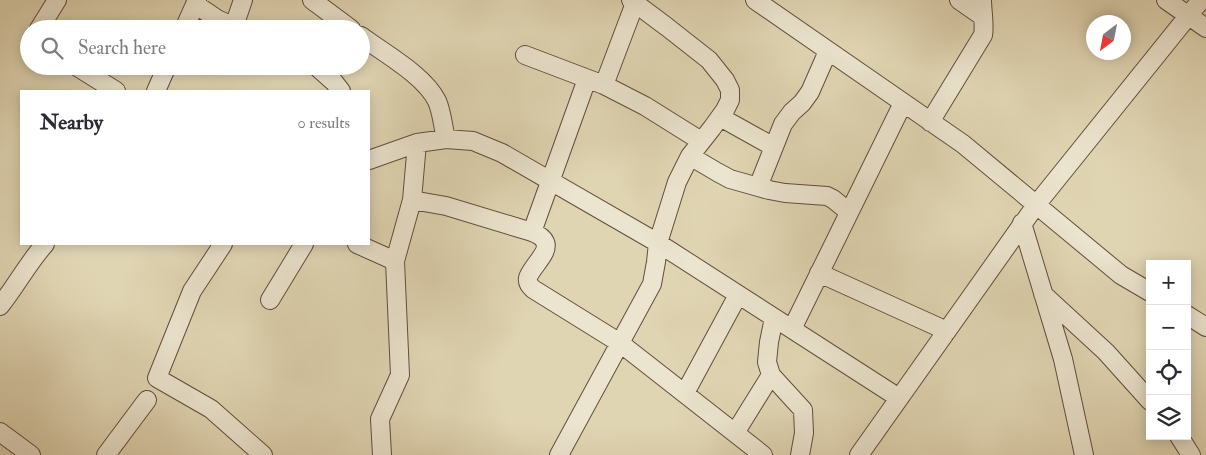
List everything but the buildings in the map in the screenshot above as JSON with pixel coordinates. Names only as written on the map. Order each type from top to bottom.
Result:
[{"type":"street","points":[[45,20],[57,0]]},
{"type":"street","points":[[239,20],[243,0]]},
{"type":"street","points":[[312,0],[335,8],[344,20]]},
{"type":"street","points":[[754,0],[963,144],[1121,275],[1146,290]]},
{"type":"street","points":[[930,122],[984,30],[982,8],[959,0]]},
{"type":"street","points":[[1166,0],[1206,28]]},
{"type":"street","points":[[859,455],[1022,223],[1202,0]]},
{"type":"street","points":[[561,454],[652,284],[658,243],[677,182],[690,156],[720,117],[730,100],[730,90],[725,80],[708,60],[633,1],[604,85]]},
{"type":"street","points":[[188,20],[196,2],[219,20]]},
{"type":"street","points":[[370,42],[414,74],[428,87],[438,103],[446,139]]},
{"type":"street","points":[[758,187],[783,124],[810,92],[828,51]]},
{"type":"street","points":[[525,54],[604,85],[645,106],[701,141]]},
{"type":"street","points":[[90,75],[114,90]]},
{"type":"street","points":[[156,90],[163,75]]},
{"type":"street","points":[[326,75],[339,90]]},
{"type":"street","points":[[532,232],[587,79]]},
{"type":"street","points":[[792,329],[903,103]]},
{"type":"street","points":[[720,117],[774,147]]},
{"type":"street","points":[[370,160],[417,143],[446,139],[473,141],[502,153],[658,243],[899,398]]},
{"type":"street","points":[[382,455],[380,420],[400,375],[395,261],[412,200],[417,143]]},
{"type":"street","points":[[690,156],[730,179],[785,193],[827,196],[833,198],[849,212]]},
{"type":"street","points":[[412,200],[446,206],[532,232],[541,237],[546,242],[546,248],[528,277],[528,284],[533,289],[620,343],[763,455]]},
{"type":"street","points":[[1022,223],[1063,359],[1084,455]]},
{"type":"street","points":[[3,296],[44,245]]},
{"type":"street","points":[[222,245],[192,291],[157,378],[211,409],[263,455]]},
{"type":"street","points":[[270,300],[303,245]]},
{"type":"street","points":[[359,245],[395,261]]},
{"type":"street","points":[[819,273],[947,331]]},
{"type":"street","points":[[1043,293],[1106,352],[1146,397]]},
{"type":"street","points":[[685,393],[738,295]]},
{"type":"street","points":[[774,318],[767,362],[771,375],[803,410],[804,433],[800,455]]},
{"type":"street","points":[[1191,318],[1206,327]]},
{"type":"street","points":[[735,433],[771,375]]},
{"type":"street","points":[[106,455],[147,400]]},
{"type":"street","points":[[0,432],[31,455]]},
{"type":"street","points":[[1182,440],[1191,455]]}]
